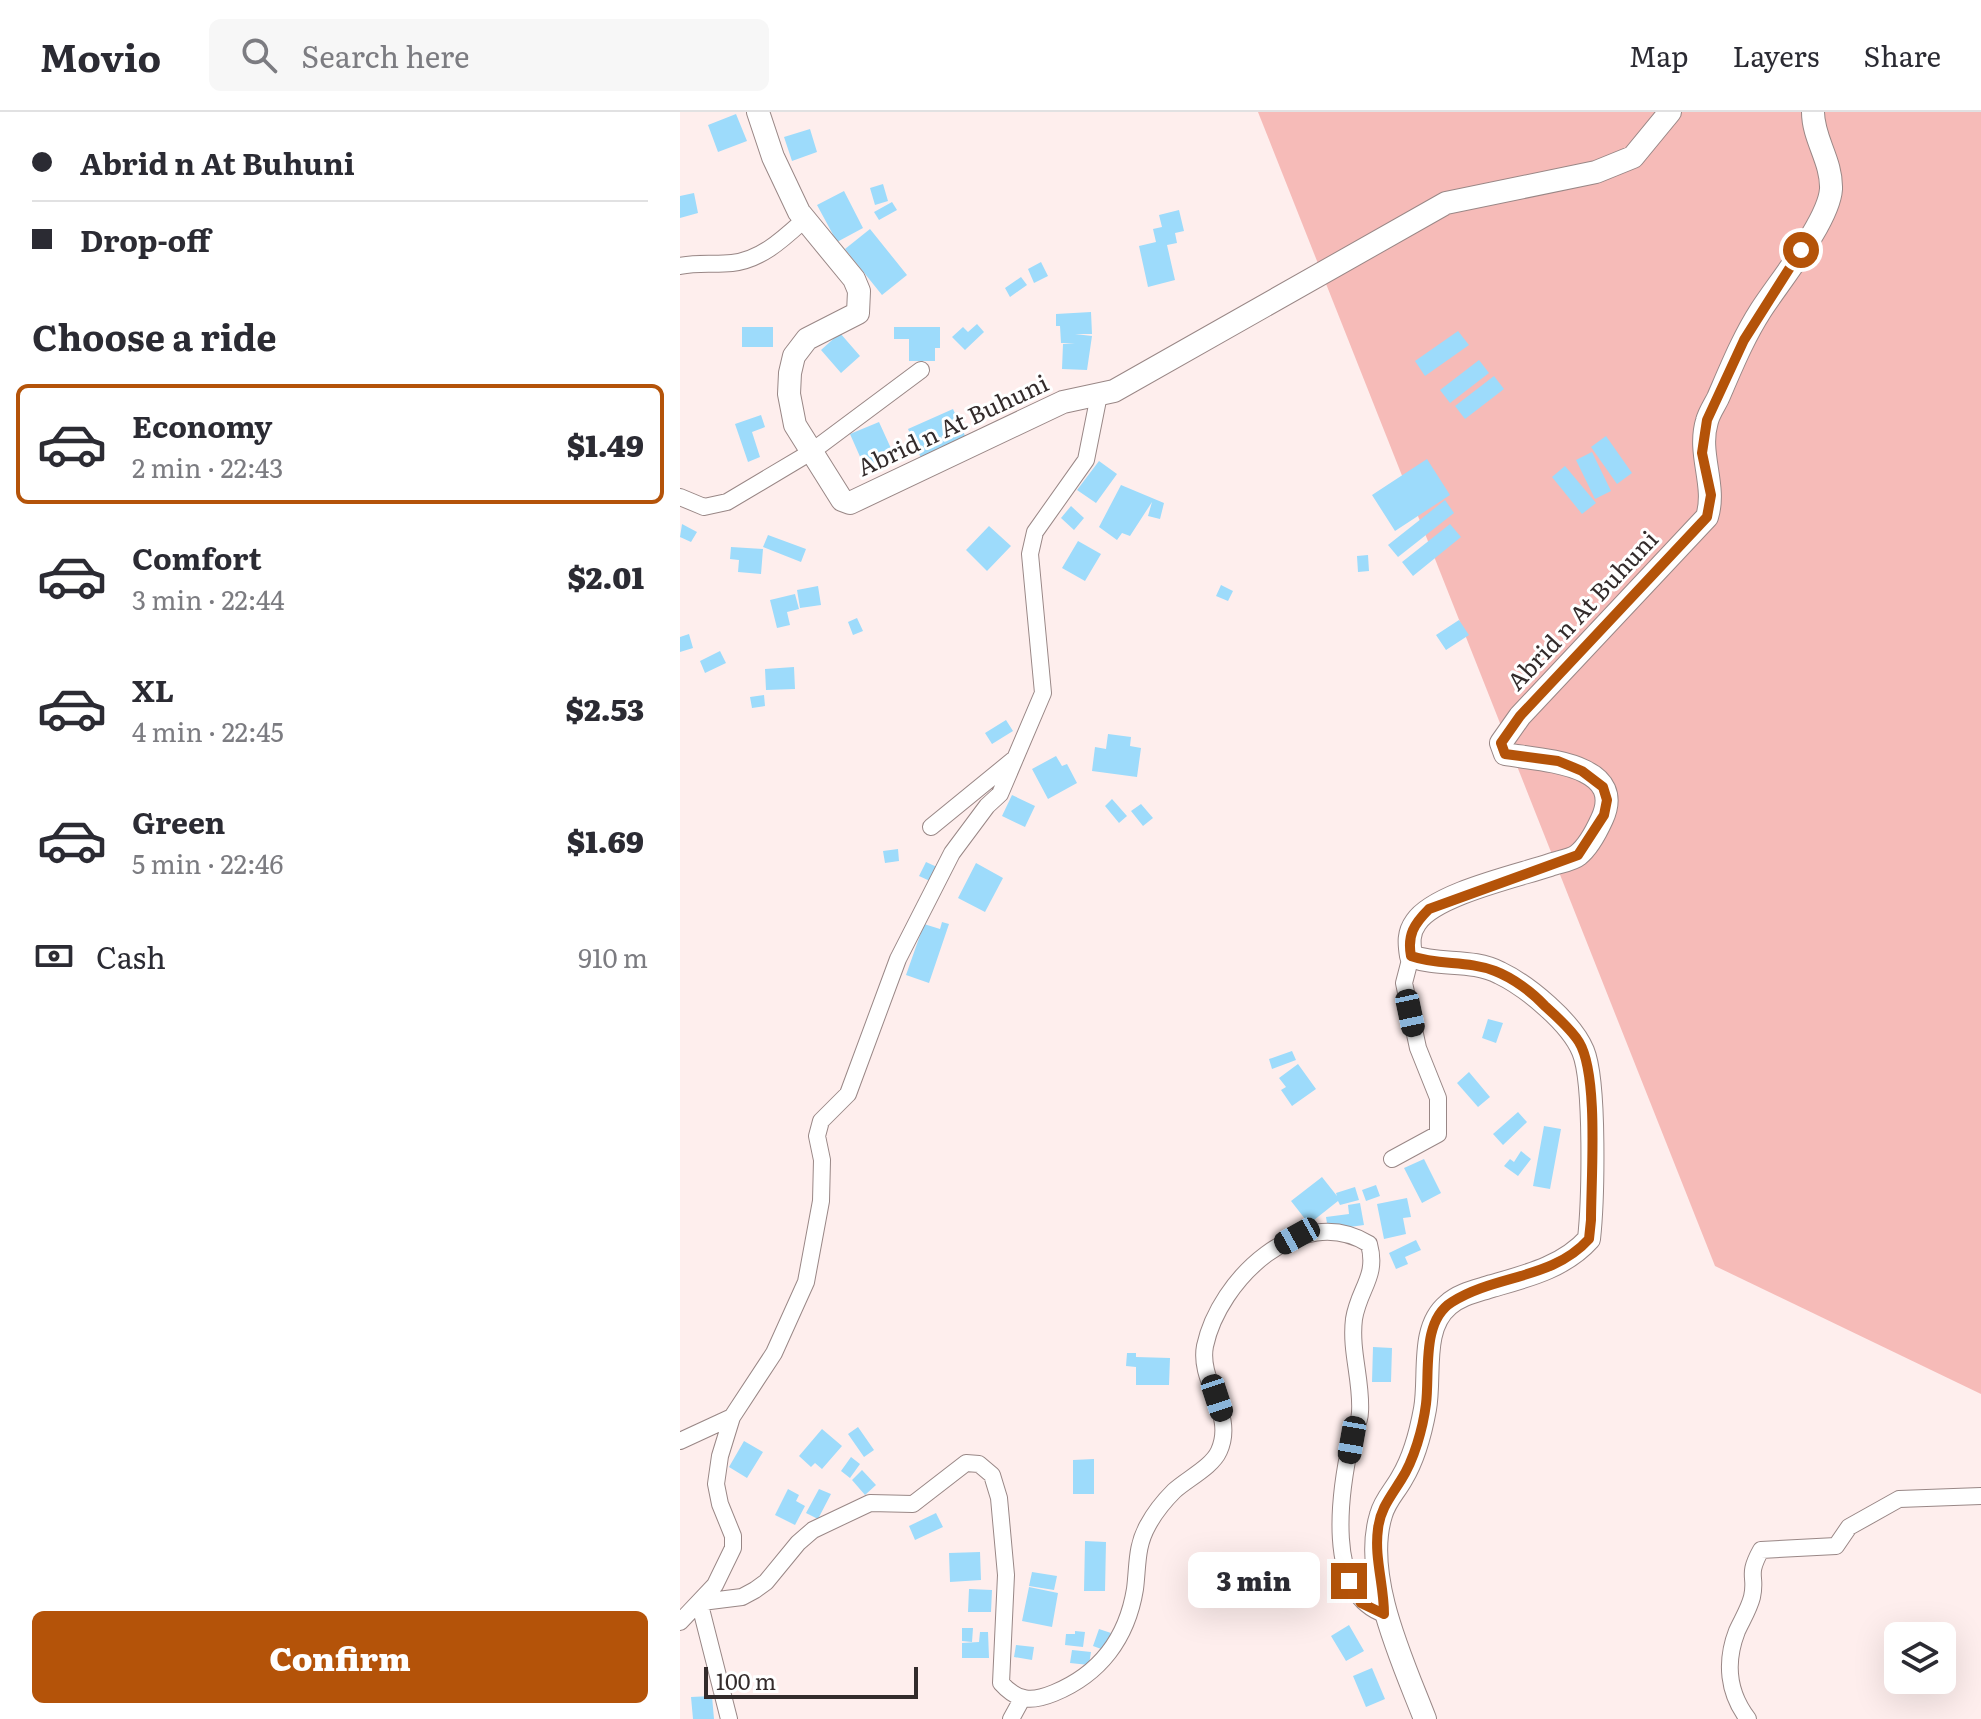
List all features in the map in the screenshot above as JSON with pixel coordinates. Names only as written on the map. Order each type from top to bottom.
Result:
[{"type":"street","name":"Abrid n At Buhuni","points":[[758,112],[773,157],[804,220],[854,279],[860,303],[858,313],[807,339],[794,356],[789,394],[795,425],[842,500],[850,503],[1063,402],[1114,391],[1446,203],[1596,172],[1633,157],[1670,112]]},
{"type":"street","name":"Abrid n At Buhuni","points":[[1411,956],[1408,939],[1416,921],[1429,909],[1578,855],[1604,815],[1607,800],[1603,787],[1596,780],[1571,764],[1505,754],[1501,743],[1520,716],[1707,517],[1711,495],[1702,453],[1707,420],[1731,364],[1759,312],[1812,232],[1831,190],[1827,165],[1812,127],[1813,112]]},
{"type":"street","points":[[680,266],[708,262],[733,263],[746,259],[777,244],[804,220]]},
{"type":"street","points":[[680,497],[704,507],[717,506],[811,452],[921,370]]},
{"type":"street","points":[[680,1622],[715,1585],[733,1548],[733,1536],[720,1504],[716,1484],[720,1456],[732,1417],[774,1353],[806,1282],[821,1201],[822,1160],[817,1136],[821,1121],[848,1094],[898,959],[952,853],[987,806],[1000,794],[1043,693],[1030,554],[1035,532],[1086,460],[1099,395]]},
{"type":"street","points":[[931,827],[1017,756]]},
{"type":"street","points":[[1392,1159],[1438,1134],[1440,1121],[1438,1098],[1418,1048],[1404,983],[1411,956],[1440,964],[1460,962],[1479,965],[1499,972],[1537,998],[1578,1040],[1589,1069],[1589,1239],[1567,1258],[1536,1273],[1473,1291],[1449,1303],[1437,1316],[1431,1339],[1422,1425],[1402,1478],[1389,1497],[1378,1527],[1377,1548],[1384,1614],[1425,1719]]},
{"type":"street","points":[[701,1603],[742,1597],[755,1590],[766,1582],[798,1543],[841,1515],[870,1503],[913,1504],[966,1463],[979,1464],[992,1475],[999,1498],[1006,1575],[1001,1683],[1022,1699],[1035,1700],[1072,1686],[1109,1657],[1130,1612],[1137,1550],[1147,1527],[1174,1492],[1218,1454],[1223,1415],[1207,1377],[1204,1354],[1219,1307],[1244,1273],[1270,1251],[1297,1236],[1310,1233],[1354,1234],[1369,1244],[1373,1259],[1371,1278],[1360,1295],[1354,1321],[1353,1344],[1360,1414],[1352,1440],[1341,1523],[1343,1558],[1349,1581],[1361,1603],[1384,1614]]},
{"type":"street","points":[[680,1441],[732,1417]]},
{"type":"street","points":[[1748,1719],[1737,1704],[1728,1673],[1736,1635],[1753,1595],[1751,1569],[1761,1550],[1836,1546],[1849,1527],[1899,1499],[1981,1496]]},
{"type":"street","points":[[701,1603],[729,1719]]},
{"type":"street","points":[[1011,1719],[1022,1699]]},
{"type":"shaded area","points":[[1258,112],[1981,112],[1981,1394],[1715,1266]]},
{"type":"building","points":[[736,114],[747,141],[718,152],[708,125]]},
{"type":"building","points":[[810,129],[817,152],[792,161],[784,137]]},
{"type":"building","points":[[883,184],[888,201],[875,205],[870,188]]},
{"type":"building","points":[[844,191],[863,228],[837,242],[817,205]]},
{"type":"building","points":[[694,193],[698,213],[680,218],[680,196]]},
{"type":"building","points":[[892,202],[897,210],[879,220],[874,212]]},
{"type":"building","points":[[1179,210],[1184,231],[1175,233],[1177,243],[1167,245],[1175,280],[1148,287],[1139,246],[1156,242],[1153,229],[1162,227],[1159,215]]},
{"type":"building","points":[[870,229],[907,275],[882,295],[845,249]]},
{"type":"building","points":[[1041,262],[1048,276],[1034,283],[1028,269]]},
{"type":"building","points":[[1021,277],[1027,285],[1010,297],[1005,288]]},
{"type":"building","points":[[1091,312],[1092,334],[1075,334],[1092,336],[1087,370],[1062,369],[1063,344],[1075,343],[1061,343],[1056,314]]},
{"type":"building","points":[[977,324],[984,332],[965,350],[952,337],[963,327],[968,332]]},
{"type":"building","points":[[742,327],[773,327],[773,347],[742,347]]},
{"type":"building","points":[[894,327],[940,327],[940,348],[935,348],[935,361],[909,361],[909,339],[894,339]]},
{"type":"building","points":[[1458,331],[1469,345],[1425,376],[1415,361]]},
{"type":"building","points":[[840,333],[860,356],[841,373],[821,350]]},
{"type":"building","points":[[1479,360],[1489,373],[1450,403],[1440,390]]},
{"type":"building","points":[[1494,376],[1504,389],[1465,419],[1455,406]]},
{"type":"building","points":[[953,409],[966,438],[921,458],[908,429]]},
{"type":"building","points":[[761,415],[765,427],[752,432],[760,457],[748,462],[735,424]]},
{"type":"building","points":[[879,422],[894,455],[865,468],[850,434]]},
{"type":"building","points":[[1606,436],[1632,473],[1617,484],[1591,447]]},
{"type":"building","points":[[1592,452],[1611,491],[1595,499],[1576,460]]},
{"type":"building","points":[[1427,459],[1450,495],[1395,531],[1372,495]]},
{"type":"building","points":[[1099,461],[1117,474],[1096,503],[1077,490]]},
{"type":"building","points":[[1565,466],[1596,503],[1582,514],[1552,477]]},
{"type":"building","points":[[1121,485],[1164,503],[1160,519],[1148,516],[1152,502],[1130,536],[1122,533],[1117,540],[1099,527]]},
{"type":"building","points":[[1445,500],[1454,513],[1398,557],[1388,545]]},
{"type":"building","points":[[1071,506],[1084,518],[1074,530],[1061,518]]},
{"type":"building","points":[[682,524],[697,532],[691,542],[680,537]]},
{"type":"building","points":[[1450,524],[1461,537],[1413,576],[1402,562]]},
{"type":"building","points":[[989,526],[1011,546],[987,571],[966,550]]},
{"type":"building","points":[[768,535],[806,549],[801,562],[763,547]]},
{"type":"building","points":[[1078,541],[1101,554],[1085,581],[1062,568]]},
{"type":"building","points":[[731,547],[763,549],[761,574],[738,572],[739,560],[730,559]]},
{"type":"building","points":[[1368,555],[1369,571],[1358,572],[1357,556]]},
{"type":"building","points":[[1221,585],[1233,591],[1228,601],[1216,596]]},
{"type":"building","points":[[818,586],[821,605],[800,608],[797,590]]},
{"type":"building","points":[[795,594],[799,609],[787,612],[790,625],[777,628],[770,600]]},
{"type":"building","points":[[857,618],[863,631],[853,635],[848,622]]},
{"type":"building","points":[[1459,620],[1469,635],[1446,650],[1436,635]]},
{"type":"building","points":[[689,634],[693,648],[680,652],[680,637]]},
{"type":"building","points":[[720,651],[726,663],[705,673],[700,661]]},
{"type":"building","points":[[794,667],[795,689],[766,690],[765,669]]},
{"type":"building","points":[[764,695],[765,706],[752,708],[750,697]]},
{"type":"building","points":[[1006,720],[1013,731],[992,744],[985,733]]},
{"type":"building","points":[[1108,734],[1131,737],[1130,746],[1141,748],[1137,777],[1092,771],[1095,747],[1106,749]]},
{"type":"building","points":[[1056,756],[1062,766],[1067,764],[1077,783],[1048,799],[1032,769]]},
{"type":"building","points":[[1012,795],[1035,806],[1025,827],[1002,816]]},
{"type":"building","points":[[1112,799],[1127,816],[1119,823],[1105,806]]},
{"type":"building","points":[[1141,804],[1153,818],[1143,826],[1131,811]]},
{"type":"building","points":[[898,849],[899,861],[885,863],[883,851]]},
{"type":"building","points":[[926,862],[937,867],[930,881],[919,876]]},
{"type":"building","points":[[976,863],[1003,878],[985,912],[958,898]]},
{"type":"building","points":[[942,922],[949,924],[929,983],[906,975],[924,924],[940,929]]},
{"type":"building","points":[[1488,1019],[1503,1023],[1496,1043],[1482,1038]]},
{"type":"building","points":[[1292,1051],[1296,1060],[1272,1069],[1269,1059]]},
{"type":"building","points":[[1298,1064],[1316,1089],[1292,1106],[1281,1090],[1286,1087],[1279,1078]]},
{"type":"building","points":[[1469,1072],[1490,1097],[1478,1107],[1457,1083]]},
{"type":"building","points":[[1518,1112],[1527,1122],[1503,1145],[1493,1134]]},
{"type":"building","points":[[1544,1126],[1561,1129],[1550,1189],[1533,1186]]},
{"type":"building","points":[[1521,1151],[1531,1159],[1518,1176],[1504,1166],[1510,1159],[1514,1162]]},
{"type":"building","points":[[1424,1159],[1441,1193],[1422,1203],[1404,1168]]},
{"type":"building","points":[[1322,1177],[1337,1196],[1336,1193],[1355,1187],[1359,1200],[1340,1205],[1338,1201],[1309,1224],[1291,1201]]},
{"type":"building","points":[[1376,1185],[1380,1196],[1366,1201],[1362,1190]]},
{"type":"building","points":[[1407,1198],[1411,1217],[1403,1218],[1406,1234],[1384,1239],[1377,1204]]},
{"type":"building","points":[[1360,1203],[1364,1225],[1328,1230],[1326,1217],[1349,1214],[1348,1205]]},
{"type":"building","points":[[1416,1240],[1421,1250],[1405,1257],[1408,1264],[1396,1269],[1389,1253]]},
{"type":"building","points":[[1373,1347],[1392,1348],[1391,1382],[1372,1382]]},
{"type":"building","points":[[1127,1353],[1136,1353],[1136,1357],[1170,1358],[1169,1385],[1136,1385],[1136,1367],[1126,1366]]},
{"type":"building","points":[[858,1427],[874,1450],[864,1457],[848,1434]]},
{"type":"building","points":[[822,1429],[842,1446],[822,1469],[815,1463],[811,1467],[799,1456]]},
{"type":"building","points":[[744,1441],[763,1452],[747,1478],[729,1467]]},
{"type":"building","points":[[851,1457],[860,1464],[850,1478],[841,1471]]},
{"type":"building","points":[[1094,1459],[1094,1494],[1073,1494],[1073,1460]]},
{"type":"building","points":[[862,1470],[876,1485],[865,1495],[852,1480]]},
{"type":"building","points":[[788,1489],[799,1495],[796,1501],[805,1506],[795,1525],[775,1515]]},
{"type":"building","points":[[819,1489],[831,1494],[818,1519],[806,1513]]},
{"type":"building","points":[[936,1513],[943,1527],[915,1540],[909,1526]]},
{"type":"building","points":[[1085,1541],[1106,1542],[1105,1591],[1084,1591]]},
{"type":"building","points":[[980,1552],[981,1580],[950,1582],[949,1553]]},
{"type":"building","points":[[1032,1572],[1057,1576],[1054,1590],[1029,1586]]},
{"type":"building","points":[[1029,1587],[1058,1593],[1052,1627],[1022,1621]]},
{"type":"building","points":[[969,1589],[992,1590],[991,1612],[968,1612]]},
{"type":"building","points":[[1349,1625],[1364,1651],[1346,1661],[1331,1636]]},
{"type":"building","points":[[962,1628],[973,1628],[972,1642],[962,1641]]},
{"type":"building","points":[[1099,1629],[1111,1633],[1104,1650],[1093,1646]]},
{"type":"building","points":[[1075,1631],[1085,1632],[1083,1647],[1065,1645],[1066,1634],[1075,1634]]},
{"type":"building","points":[[980,1632],[988,1632],[989,1658],[962,1658],[962,1643],[979,1642]]},
{"type":"building","points":[[1016,1645],[1034,1647],[1032,1660],[1014,1657]]},
{"type":"building","points":[[1072,1650],[1091,1652],[1089,1665],[1070,1663]]},
{"type":"building","points":[[1372,1668],[1385,1699],[1366,1707],[1353,1676]]},
{"type":"building","points":[[712,1696],[714,1719],[693,1719],[691,1697]]},
{"type":"route","points":[[1349,1581],[1361,1603],[1384,1614],[1377,1548],[1378,1527],[1382,1511],[1402,1478],[1422,1425],[1431,1339],[1437,1316],[1449,1303],[1473,1291],[1536,1273],[1567,1258],[1589,1239],[1591,1220],[1589,1069],[1578,1040],[1537,998],[1499,972],[1460,962],[1427,962],[1411,956],[1408,939],[1416,921],[1429,909],[1452,898],[1578,855],[1596,832],[1607,800],[1603,787],[1596,780],[1571,764],[1505,754],[1501,743],[1520,716],[1707,517],[1711,495],[1702,453],[1707,420],[1731,364],[1759,312],[1801,250]]}]
